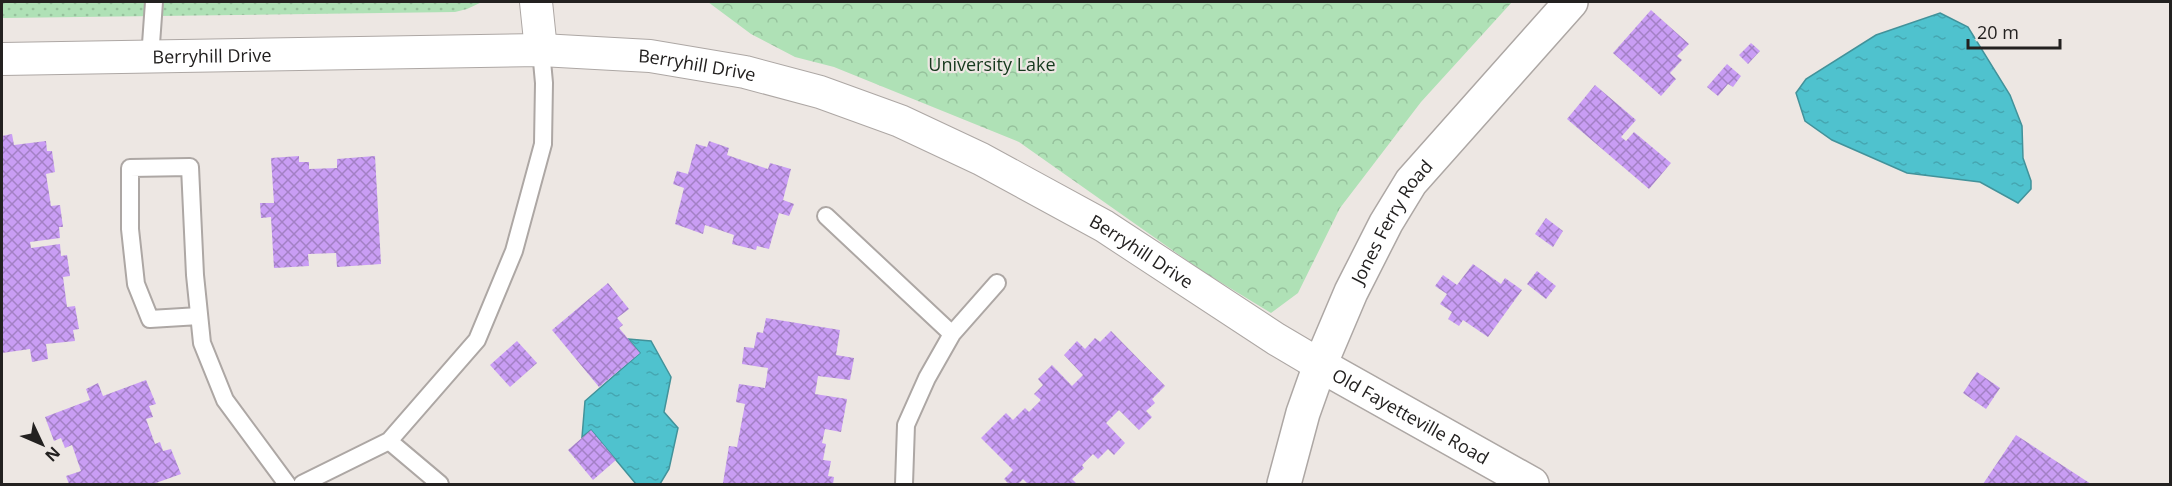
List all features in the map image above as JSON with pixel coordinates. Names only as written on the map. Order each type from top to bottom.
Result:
[{"type":"street","points":[[536,2],[541,50]]},
{"type":"street","name":"Jones Ferry Road","points":[[1284,484],[1320,365],[1351,292],[1386,223],[1412,182],[1571,2]]},
{"type":"street","name":"Berryhill Drive","points":[[2,59],[541,50],[650,56],[745,72],[820,92],[900,121],[981,159],[1104,226],[1276,339],[1320,365]]},
{"type":"street","name":"Old Fayetteville Road","points":[[1320,365],[1532,484]]},
{"type":"lane","points":[[150,58],[154,2]]},
{"type":"lane","points":[[302,484],[389,441],[477,340],[514,251],[543,144],[544,83],[541,50]]},
{"type":"lane","points":[[199,316],[150,319],[136,284],[130,229],[130,168],[190,167],[195,275],[202,343],[225,400],[287,484]]},
{"type":"lane","points":[[826,216],[952,334]]},
{"type":"lane","points":[[904,484],[906,425],[927,378],[952,334],[997,283]]},
{"type":"lane","points":[[389,441],[440,484]]},
{"type":"green space","points":[[2,2],[482,2],[455,12],[2,18]]},
{"type":"green space","name":"University Lake","points":[[708,2],[1512,2],[1421,102],[1340,208],[1298,293],[1271,313],[1202,271],[1019,142],[834,67],[795,57],[751,34]]},
{"type":"water","points":[[1940,13],[1968,27],[2010,95],[2022,126],[2023,158],[2031,181],[2031,189],[2018,203],[1980,182],[1907,173],[1832,140],[1805,121],[1796,93],[1806,79],[1876,35]]},
{"type":"water","points":[[628,339],[651,341],[671,377],[664,412],[678,428],[669,469],[660,484],[636,484],[591,430],[582,437],[585,401],[640,353]]},
{"type":"building","points":[[1651,10],[1689,44],[1677,56],[1682,60],[1670,73],[1676,79],[1661,96],[1613,53]]},
{"type":"building","points":[[1751,43],[1760,51],[1748,64],[1739,55]]},
{"type":"building","points":[[1727,64],[1741,76],[1733,87],[1728,84],[1718,96],[1707,87]]},
{"type":"building","points":[[1595,85],[1636,120],[1621,137],[1626,141],[1634,132],[1671,163],[1649,189],[1567,119]]},
{"type":"building","points":[[12,134],[14,145],[46,141],[47,151],[52,151],[55,172],[46,174],[51,206],[60,205],[63,227],[59,227],[60,238],[30,242],[31,248],[60,244],[61,256],[67,255],[70,276],[63,277],[67,307],[75,306],[79,329],[73,330],[75,341],[46,344],[48,359],[32,362],[30,349],[2,353],[2,136]]},
{"type":"building","points":[[709,141],[729,148],[727,155],[768,169],[770,163],[791,169],[783,200],[794,204],[789,216],[779,213],[769,249],[757,246],[756,250],[732,244],[734,235],[705,225],[703,234],[675,224],[684,188],[673,184],[677,171],[688,174],[696,144],[707,147]]},
{"type":"building","points":[[299,156],[299,162],[309,162],[309,169],[337,168],[337,159],[375,156],[381,264],[337,267],[336,253],[308,254],[309,266],[274,268],[271,217],[261,218],[260,203],[274,203],[271,158]]},
{"type":"building","points":[[1546,218],[1563,231],[1553,247],[1535,234]]},
{"type":"building","points":[[1473,264],[1501,284],[1505,278],[1522,290],[1488,337],[1463,320],[1459,326],[1448,319],[1452,312],[1440,304],[1447,294],[1435,286],[1443,275],[1457,285]]},
{"type":"building","points":[[1537,271],[1556,286],[1546,299],[1527,284]]},
{"type":"building","points":[[608,283],[629,309],[617,318],[623,325],[619,328],[640,353],[599,387],[552,330]]},
{"type":"building","points":[[766,318],[840,330],[836,355],[854,358],[850,380],[818,376],[815,394],[847,399],[841,432],[825,429],[822,443],[826,444],[823,460],[831,461],[828,476],[834,477],[833,484],[723,483],[729,446],[737,447],[745,404],[736,402],[739,384],[765,388],[768,368],[742,364],[744,347],[754,348],[757,332],[763,333]]},
{"type":"building","points":[[1111,331],[1165,386],[1152,399],[1155,403],[1146,411],[1152,417],[1139,430],[1119,410],[1106,423],[1125,443],[1114,455],[1108,449],[1098,459],[1093,454],[1082,465],[1084,468],[1072,479],[1077,484],[1028,484],[1023,479],[1018,484],[1009,484],[1004,479],[1013,470],[981,438],[1006,413],[1013,420],[1025,408],[1029,412],[1041,400],[1034,394],[1043,385],[1038,379],[1052,365],[1072,386],[1083,375],[1064,355],[1077,341],[1085,349],[1095,338],[1100,342]]},
{"type":"building","points":[[517,341],[537,363],[510,387],[490,365]]},
{"type":"building","points":[[1977,372],[2000,388],[1986,409],[1963,393]]},
{"type":"building","points":[[146,380],[156,404],[149,406],[153,417],[146,419],[155,444],[160,442],[163,451],[171,449],[181,474],[153,484],[69,484],[66,476],[81,471],[72,445],[65,448],[61,438],[54,441],[45,417],[90,400],[86,389],[98,383],[103,396]]},
{"type":"building","points":[[591,430],[616,460],[593,480],[568,450]]},
{"type":"building","points":[[2016,435],[2091,484],[1983,484]]}]
